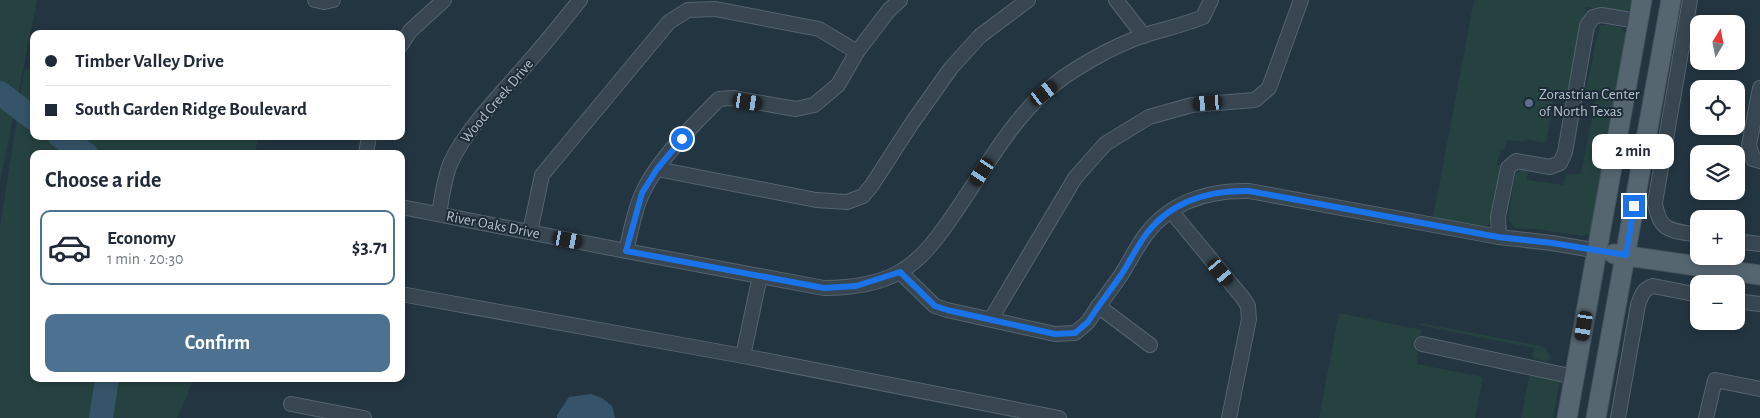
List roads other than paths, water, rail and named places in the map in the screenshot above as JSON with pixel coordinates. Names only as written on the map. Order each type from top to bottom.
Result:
[{"type":"main road","points":[[1567,418],[1642,0]]},
{"type":"main road","points":[[1596,418],[1670,0]]},
{"type":"main road","points":[[1598,251],[1760,275]]},
{"type":"street","points":[[315,0],[324,2],[333,0]]},
{"type":"street","points":[[405,39],[444,0]]},
{"type":"street","name":"Wood Creek Drive","points":[[439,214],[450,164],[458,148],[580,0]]},
{"type":"street","points":[[626,251],[642,193],[657,169],[719,99],[733,98],[796,109],[814,106],[838,85],[857,52],[889,10],[900,0]]},
{"type":"street","points":[[657,169],[816,200],[846,202],[863,196],[952,68],[980,36],[1028,0]]},
{"type":"street","points":[[1116,0],[1144,36]]},
{"type":"street","name":"River Oaks Drive","points":[[405,208],[824,288],[856,286],[900,272],[917,260],[936,238],[1018,120],[1044,93],[1070,72],[1144,36],[1203,17],[1211,0]]},
{"type":"street","points":[[991,319],[1075,178],[1104,144],[1149,117],[1192,104],[1254,100],[1269,88],[1301,0]]},
{"type":"street","points":[[1690,0],[1655,204],[1661,224],[1668,229],[1690,233]]},
{"type":"street","points":[[530,232],[542,175],[669,22],[688,10],[715,9],[819,29],[857,52]]},
{"type":"street","points":[[1498,237],[1498,217],[1508,168],[1516,161],[1550,167],[1560,163],[1565,152],[1587,26],[1593,18],[1601,15],[1638,21]]},
{"type":"street","points":[[1757,160],[1750,145],[1760,88]]},
{"type":"street","points":[[900,272],[935,306],[1055,334],[1075,333],[1088,322],[1148,232],[1171,211],[1194,198],[1206,194],[1233,190],[1249,191],[1498,237],[1552,243],[1598,251]]},
{"type":"street","points":[[1171,211],[1248,306],[1249,319],[1229,418]]},
{"type":"street","points":[[1745,242],[1760,244]]},
{"type":"street","points":[[743,356],[760,276]]},
{"type":"street","points":[[1618,418],[1641,294],[1646,288],[1653,286],[1690,293]]},
{"type":"street","points":[[405,295],[743,356],[1059,418]]},
{"type":"street","points":[[1745,302],[1760,304]]},
{"type":"street","points":[[1098,306],[1150,345]]},
{"type":"street","points":[[1422,344],[1574,377]]},
{"type":"street","points":[[1706,418],[1715,380],[1760,389]]},
{"type":"street","points":[[291,404],[364,418]]},
{"type":"water","points":[[591,394],[602,398],[612,406],[615,418],[557,418],[569,397]]},
{"type":"waterway","points":[[0,93],[30,116]]},
{"type":"waterway","points":[[66,140],[80,150]]},
{"type":"waterway","points":[[101,418],[107,382]]},
{"type":"place","name":"Zorastrian Center of North Texas","points":[[1529,103]]}]
